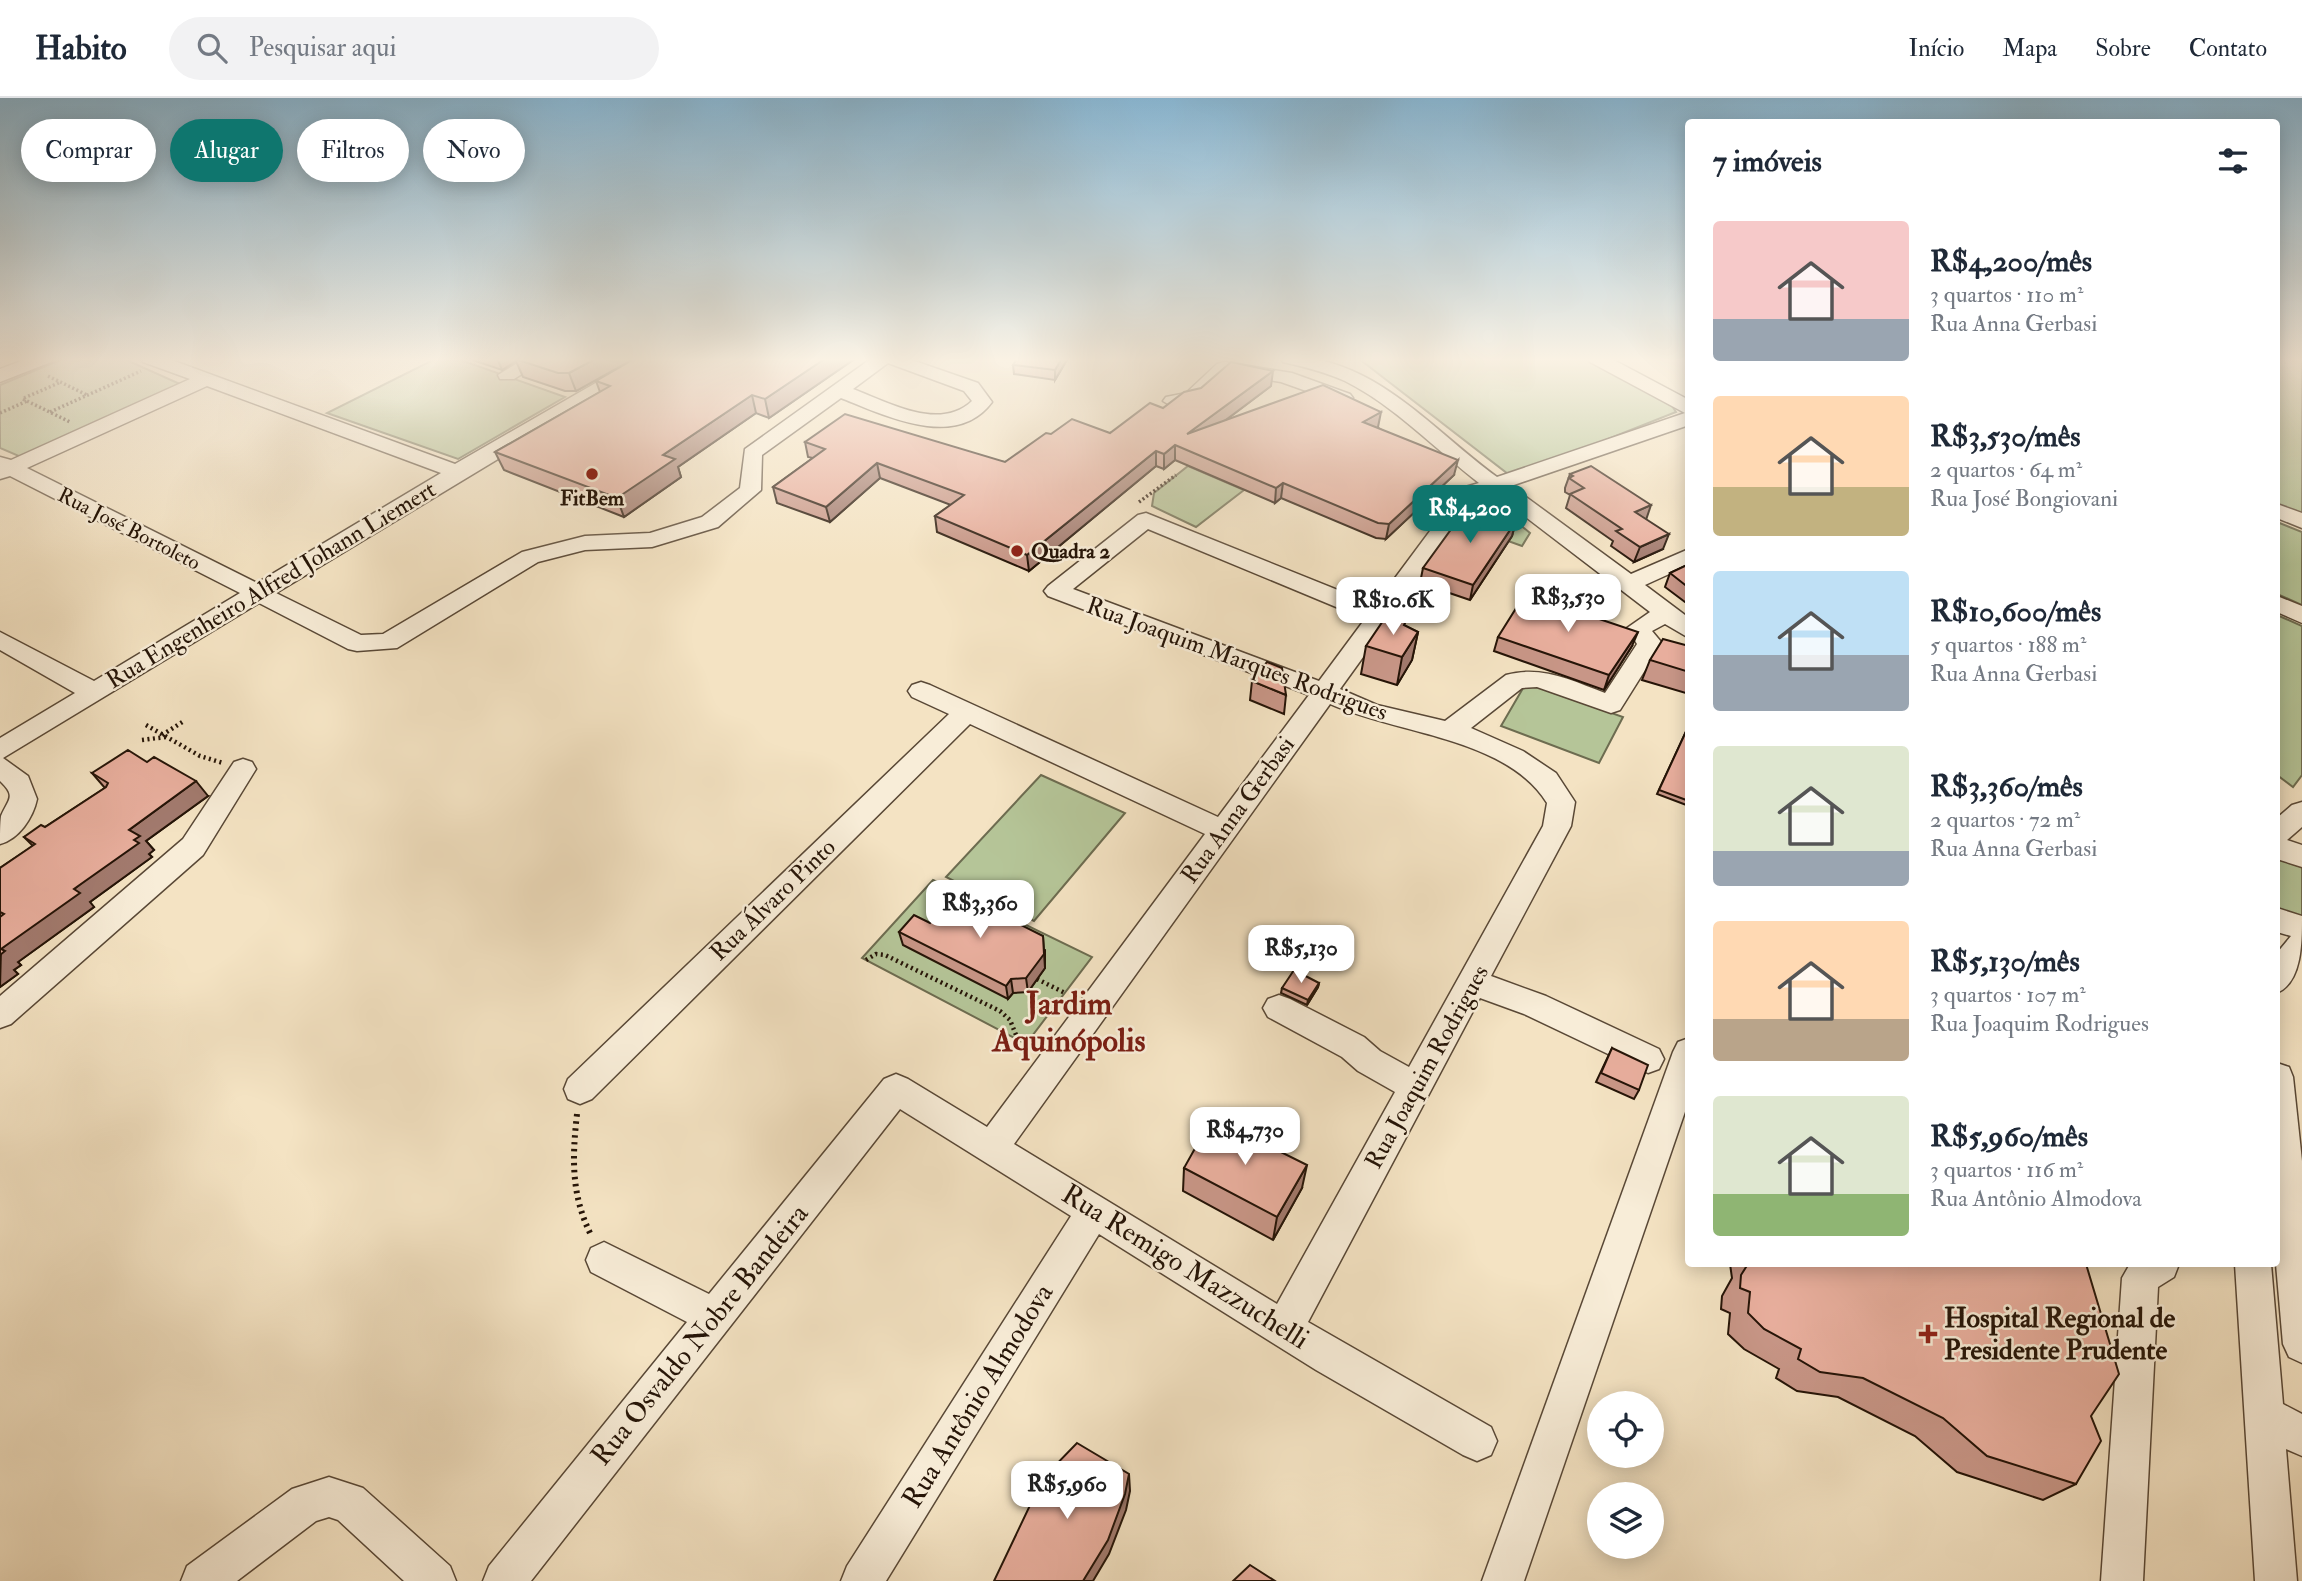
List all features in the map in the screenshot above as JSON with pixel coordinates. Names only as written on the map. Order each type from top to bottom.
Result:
[{"type":"street","points":[[3,468],[101,427]]},
{"type":"street","points":[[334,427],[457,472]]},
{"type":"street","name":"Rua Engenheiro Alfred Johann Liemert","points":[[0,750],[534,427]]},
{"type":"street","name":"Rua José Bortoleto","points":[[3,468],[356,643],[388,642],[530,557],[585,543],[652,541],[710,522],[750,490],[752,453],[787,427]]},
{"type":"street","points":[[1423,427],[1682,625]]},
{"type":"street","points":[[1434,427],[1504,488]]},
{"type":"street","name":"Rua Anna Gerbasi","points":[[993,1146],[1470,493],[1504,488],[1665,427]]},
{"type":"street","points":[[2280,511],[2302,521]]},
{"type":"street","name":"Rua Joaquim Marques Rodrigues","points":[[1380,616],[1146,520],[1056,591],[1325,692],[1370,712],[1451,730],[1514,758],[1547,780],[1561,803]]},
{"type":"street","points":[[1629,584],[1685,558]]},
{"type":"street","points":[[2280,604],[2302,615]]},
{"type":"street","points":[[1451,730],[1515,681],[1526,678],[1538,678],[1611,704],[1650,643],[1640,634],[1639,628],[1682,625]]},
{"type":"street","points":[[0,640],[95,693]]},
{"type":"street","points":[[922,691],[1223,831]]},
{"type":"street","name":"Rua Álvaro Pinto","points":[[580,1089],[967,712]]},
{"type":"street","points":[[0,768],[18,779],[23,787],[23,799],[16,815],[0,834]]},
{"type":"street","points":[[0,1015],[193,847],[243,769]]},
{"type":"street","name":"Rua Joaquim Rodrigues","points":[[1284,1329],[1557,826],[1561,803]]},
{"type":"street","points":[[2280,831],[2302,813]]},
{"type":"street","points":[[2280,849],[2302,856]]},
{"type":"street","points":[[2280,921],[2302,928]]},
{"type":"street","points":[[2280,970],[2302,944]]},
{"type":"street","points":[[1473,982],[1535,1005],[1648,1059]]},
{"type":"street","points":[[1279,1008],[1353,1047],[1369,1061],[1416,1087]]},
{"type":"street","points":[[1503,1581],[1685,1063]]},
{"type":"street","name":"Rua Remigo Mazzuchelli","points":[[896,1089],[993,1146],[1284,1329],[1477,1441]]},
{"type":"street","name":"Rua Osvaldo Nobre Bandeira","points":[[504,1581],[896,1089]]},
{"type":"street","points":[[2280,1142],[2283,1206],[2302,1344]]},
{"type":"street","name":"Rua Antônio Almodova","points":[[862,1581],[1094,1211]]},
{"type":"street","points":[[604,1260],[713,1316]]},
{"type":"street","points":[[2122,1581],[2140,1278],[2156,1267]]},
{"type":"street","points":[[2253,1267],[2276,1581]]},
{"type":"street","points":[[2264,1415],[2302,1436]]},
{"type":"street","points":[[202,1581],[306,1503],[329,1497],[349,1502],[435,1581]]},
{"type":"path","points":[[80,427],[90,432]]},
{"type":"path","points":[[142,740],[155,741],[184,721]]},
{"type":"path","points":[[146,725],[200,756],[243,769]]},
{"type":"path","points":[[866,960],[876,954],[885,955],[1000,1011],[1010,1020],[1018,1040]]},
{"type":"path","points":[[1037,979],[1065,993]]},
{"type":"path","points":[[580,1089],[570,1171],[582,1220],[604,1260]]},
{"type":"green space","points":[[0,427],[86,427],[21,457],[0,448]]},
{"type":"green space","points":[[367,427],[513,427],[458,459]]},
{"type":"green space","points":[[1448,427],[1638,427],[1512,477]]},
{"type":"green space","points":[[2280,427],[2302,427],[2302,516],[2280,506]]},
{"type":"green space","points":[[1188,466],[1244,490],[1196,527],[1152,506],[1154,493]]},
{"type":"green space","points":[[1481,499],[1489,499],[1530,533],[1522,546],[1508,541],[1512,535],[1465,520]]},
{"type":"green space","points":[[2280,523],[2302,532],[2302,605],[2280,595]]},
{"type":"green space","points":[[2280,616],[2302,626],[2302,775],[2293,787],[2280,777]]},
{"type":"green space","points":[[1526,683],[1623,717],[1599,763],[1501,726]]},
{"type":"green space","points":[[1041,775],[1125,813],[1034,921],[946,877]]},
{"type":"green space","points":[[2280,860],[2302,867],[2302,917],[2280,909]]},
{"type":"green space","points":[[933,880],[1092,957],[1026,1044],[862,958]]},
{"type":"building","points":[[538,427],[704,427],[663,455],[675,459],[617,498],[495,452]]},
{"type":"building","points":[[826,427],[889,427],[1005,462],[1046,433],[1051,434],[1061,427],[1094,427],[1110,433],[1118,427],[1196,427],[1187,434],[1206,427],[1376,427],[1458,460],[1389,524],[1378,523],[1283,483],[1276,488],[1175,445],[1164,454],[1156,451],[1027,555],[935,516],[964,495],[877,463],[826,507],[773,487],[825,449],[805,442]]},
{"type":"building","points":[[1591,466],[1651,505],[1635,512],[1669,534],[1640,547],[1616,531],[1622,529],[1570,494],[1584,488],[1569,478],[1573,476],[1570,474]]},
{"type":"building","points":[[1468,506],[1516,521],[1473,585],[1423,568]]},
{"type":"building","points":[[1685,566],[1685,585],[1670,573]]},
{"type":"building","points":[[1525,594],[1638,632],[1609,675],[1498,637]]},
{"type":"building","points":[[1387,615],[1406,621],[1404,625],[1418,632],[1402,657],[1366,646]]},
{"type":"building","points":[[1663,639],[1685,645],[1685,671],[1650,660]]},
{"type":"building","points":[[1267,662],[1282,668],[1286,695],[1252,681]]},
{"type":"building","points":[[1685,734],[1685,800],[1659,790]]},
{"type":"building","points":[[128,750],[147,762],[154,757],[196,781],[129,830],[140,836],[134,840],[139,843],[74,889],[80,893],[1,949],[5,951],[0,955],[0,917],[4,914],[0,912],[0,868],[35,844],[24,837],[41,825],[45,827],[106,787],[108,783],[92,773]]},
{"type":"building","points":[[957,893],[1043,936],[1044,954],[1026,978],[1011,979],[1006,986],[899,932],[914,915],[930,923]]},
{"type":"building","points":[[1294,970],[1319,983],[1308,1000],[1282,988]]},
{"type":"building","points":[[1612,1048],[1648,1065],[1639,1090],[1601,1073]]},
{"type":"building","points":[[1212,1118],[1307,1165],[1277,1217],[1184,1168]]},
{"type":"building","points":[[1746,1267],[2087,1267],[2119,1374],[2091,1416],[2101,1441],[2076,1484],[1987,1456],[1943,1418],[1863,1378],[1820,1372],[1798,1359],[1801,1349],[1764,1329],[1748,1313],[1750,1292],[1740,1288],[1741,1275]]},
{"type":"building","points":[[1077,1443],[1129,1474],[1125,1494],[1108,1540],[1083,1581],[994,1581],[1043,1478]]},
{"type":"building","points":[[1250,1565],[1275,1581],[1233,1581]]},
{"type":"place","name":"FitBem","points":[[592,474]]},
{"type":"place","name":"Quadra 2","points":[[1017,551]]},
{"type":"place","name":"Hospital Regional de Presidente Prudente","points":[[1928,1334]]},
{"type":"district","name":"Jardim Aquinópolis","points":[[1069,1022]]}]
